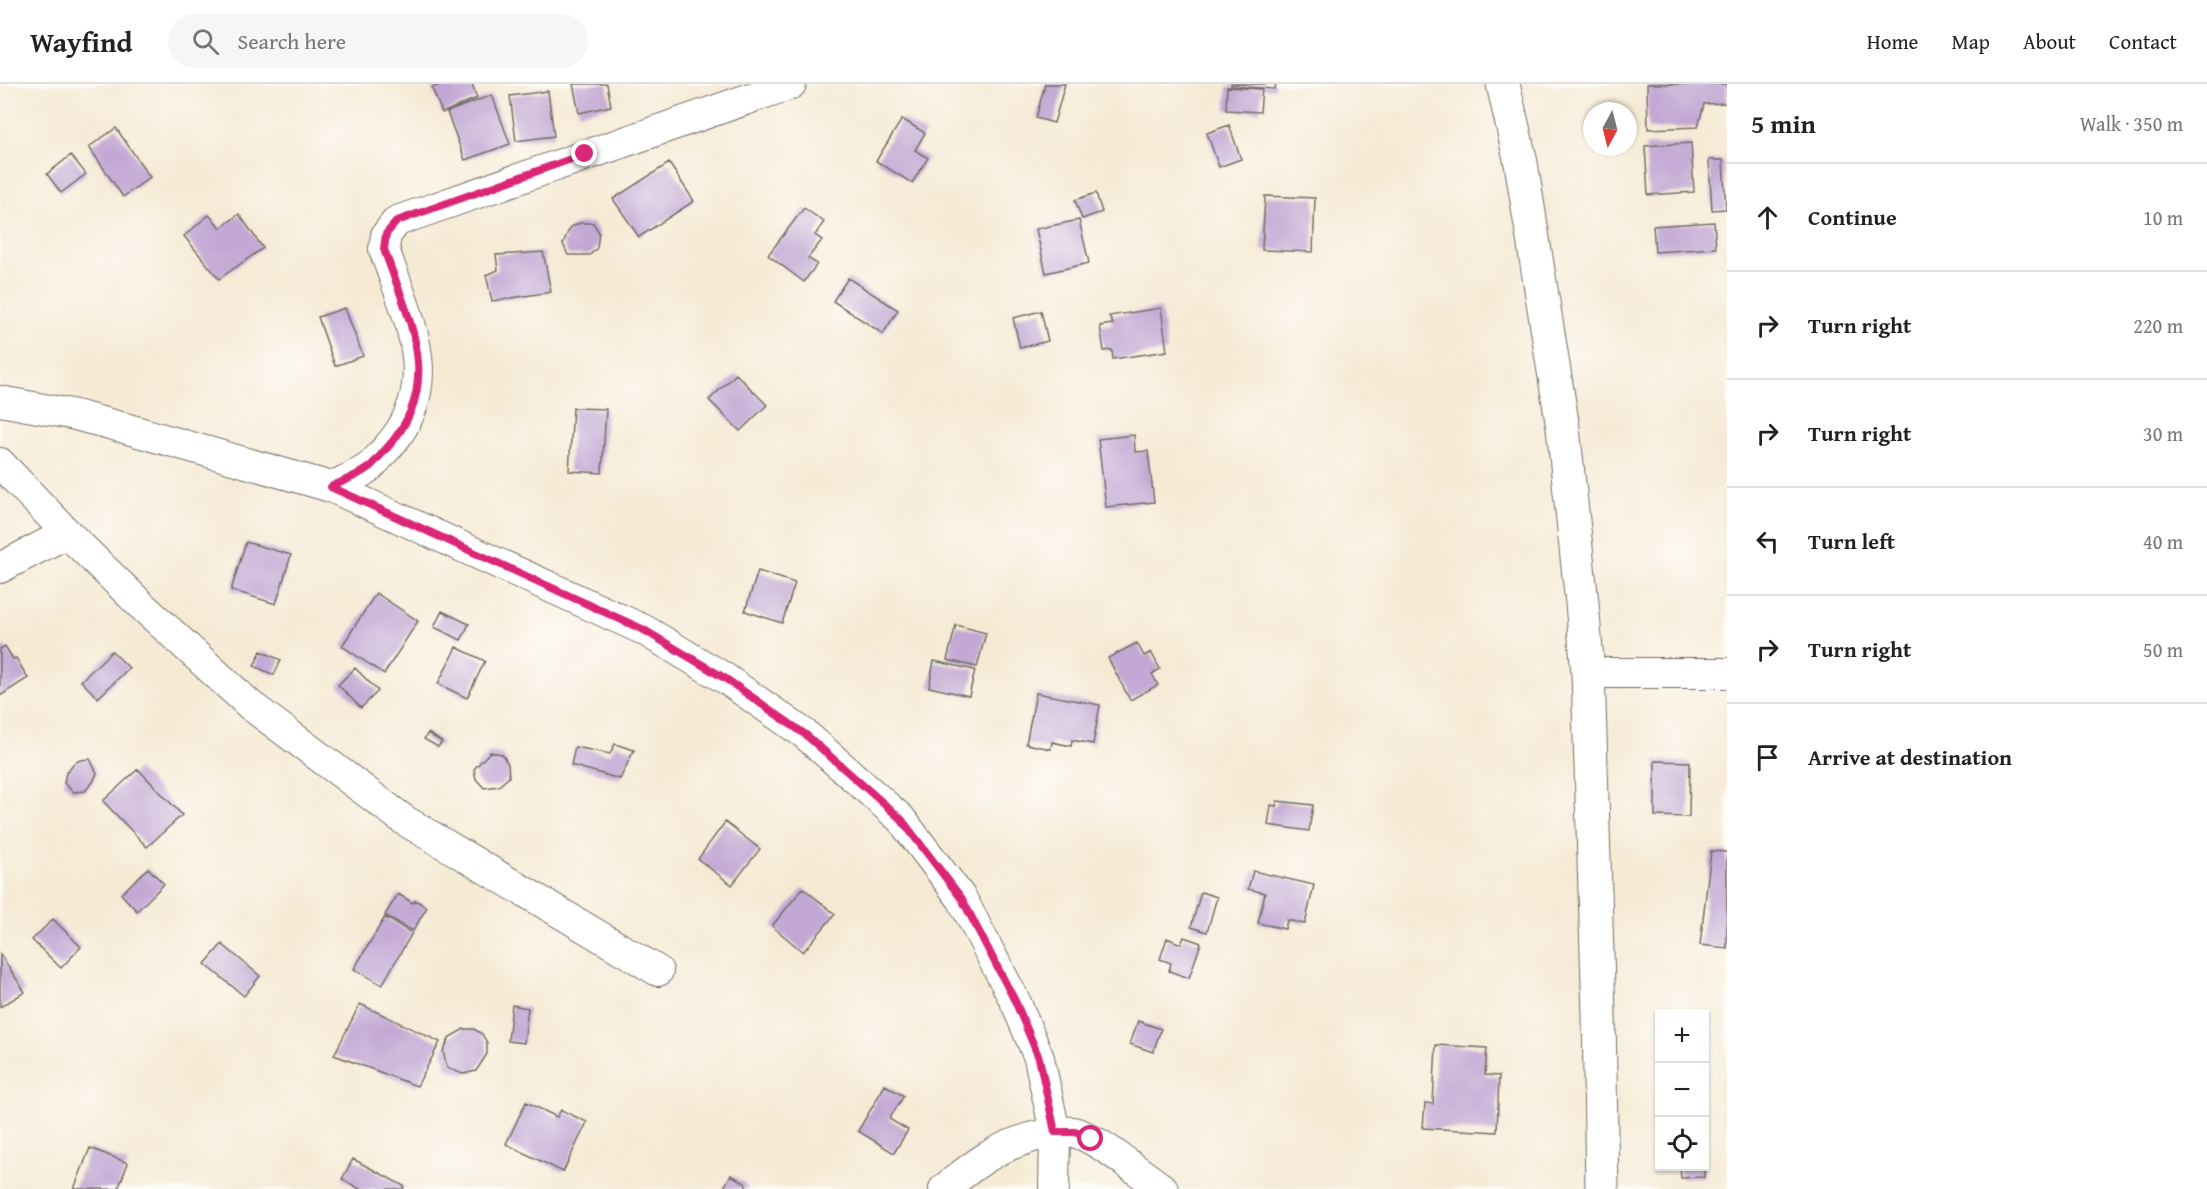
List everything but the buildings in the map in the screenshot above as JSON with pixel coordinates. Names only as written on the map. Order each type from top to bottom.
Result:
[{"type":"street","points":[[331,487],[368,467],[407,423],[415,403],[419,372],[416,344],[384,249],[386,234],[397,221],[791,84]]},
{"type":"street","points":[[1503,84],[1521,163],[1563,428],[1588,673],[1599,1003],[1602,1189]]},
{"type":"street","points":[[0,401],[70,414],[121,427],[331,487],[644,630],[726,679],[806,735],[901,819],[962,899],[1016,1003],[1039,1058],[1055,1132],[1054,1189]]},
{"type":"street","points":[[0,462],[67,533],[141,605],[250,705],[404,820],[658,971]]},
{"type":"street","points":[[0,568],[67,533]]},
{"type":"street","points":[[1588,673],[1727,674]]},
{"type":"street","points":[[944,1189],[990,1155],[1029,1139],[1055,1132],[1075,1132],[1091,1139],[1163,1189]]},
{"type":"route","points":[[585,154],[397,221],[386,234],[384,249],[416,344],[419,372],[415,403],[407,423],[368,467],[331,487],[644,630],[726,679],[806,735],[901,819],[962,899],[1016,1003],[1039,1058],[1055,1132],[1075,1132],[1091,1139]]}]
